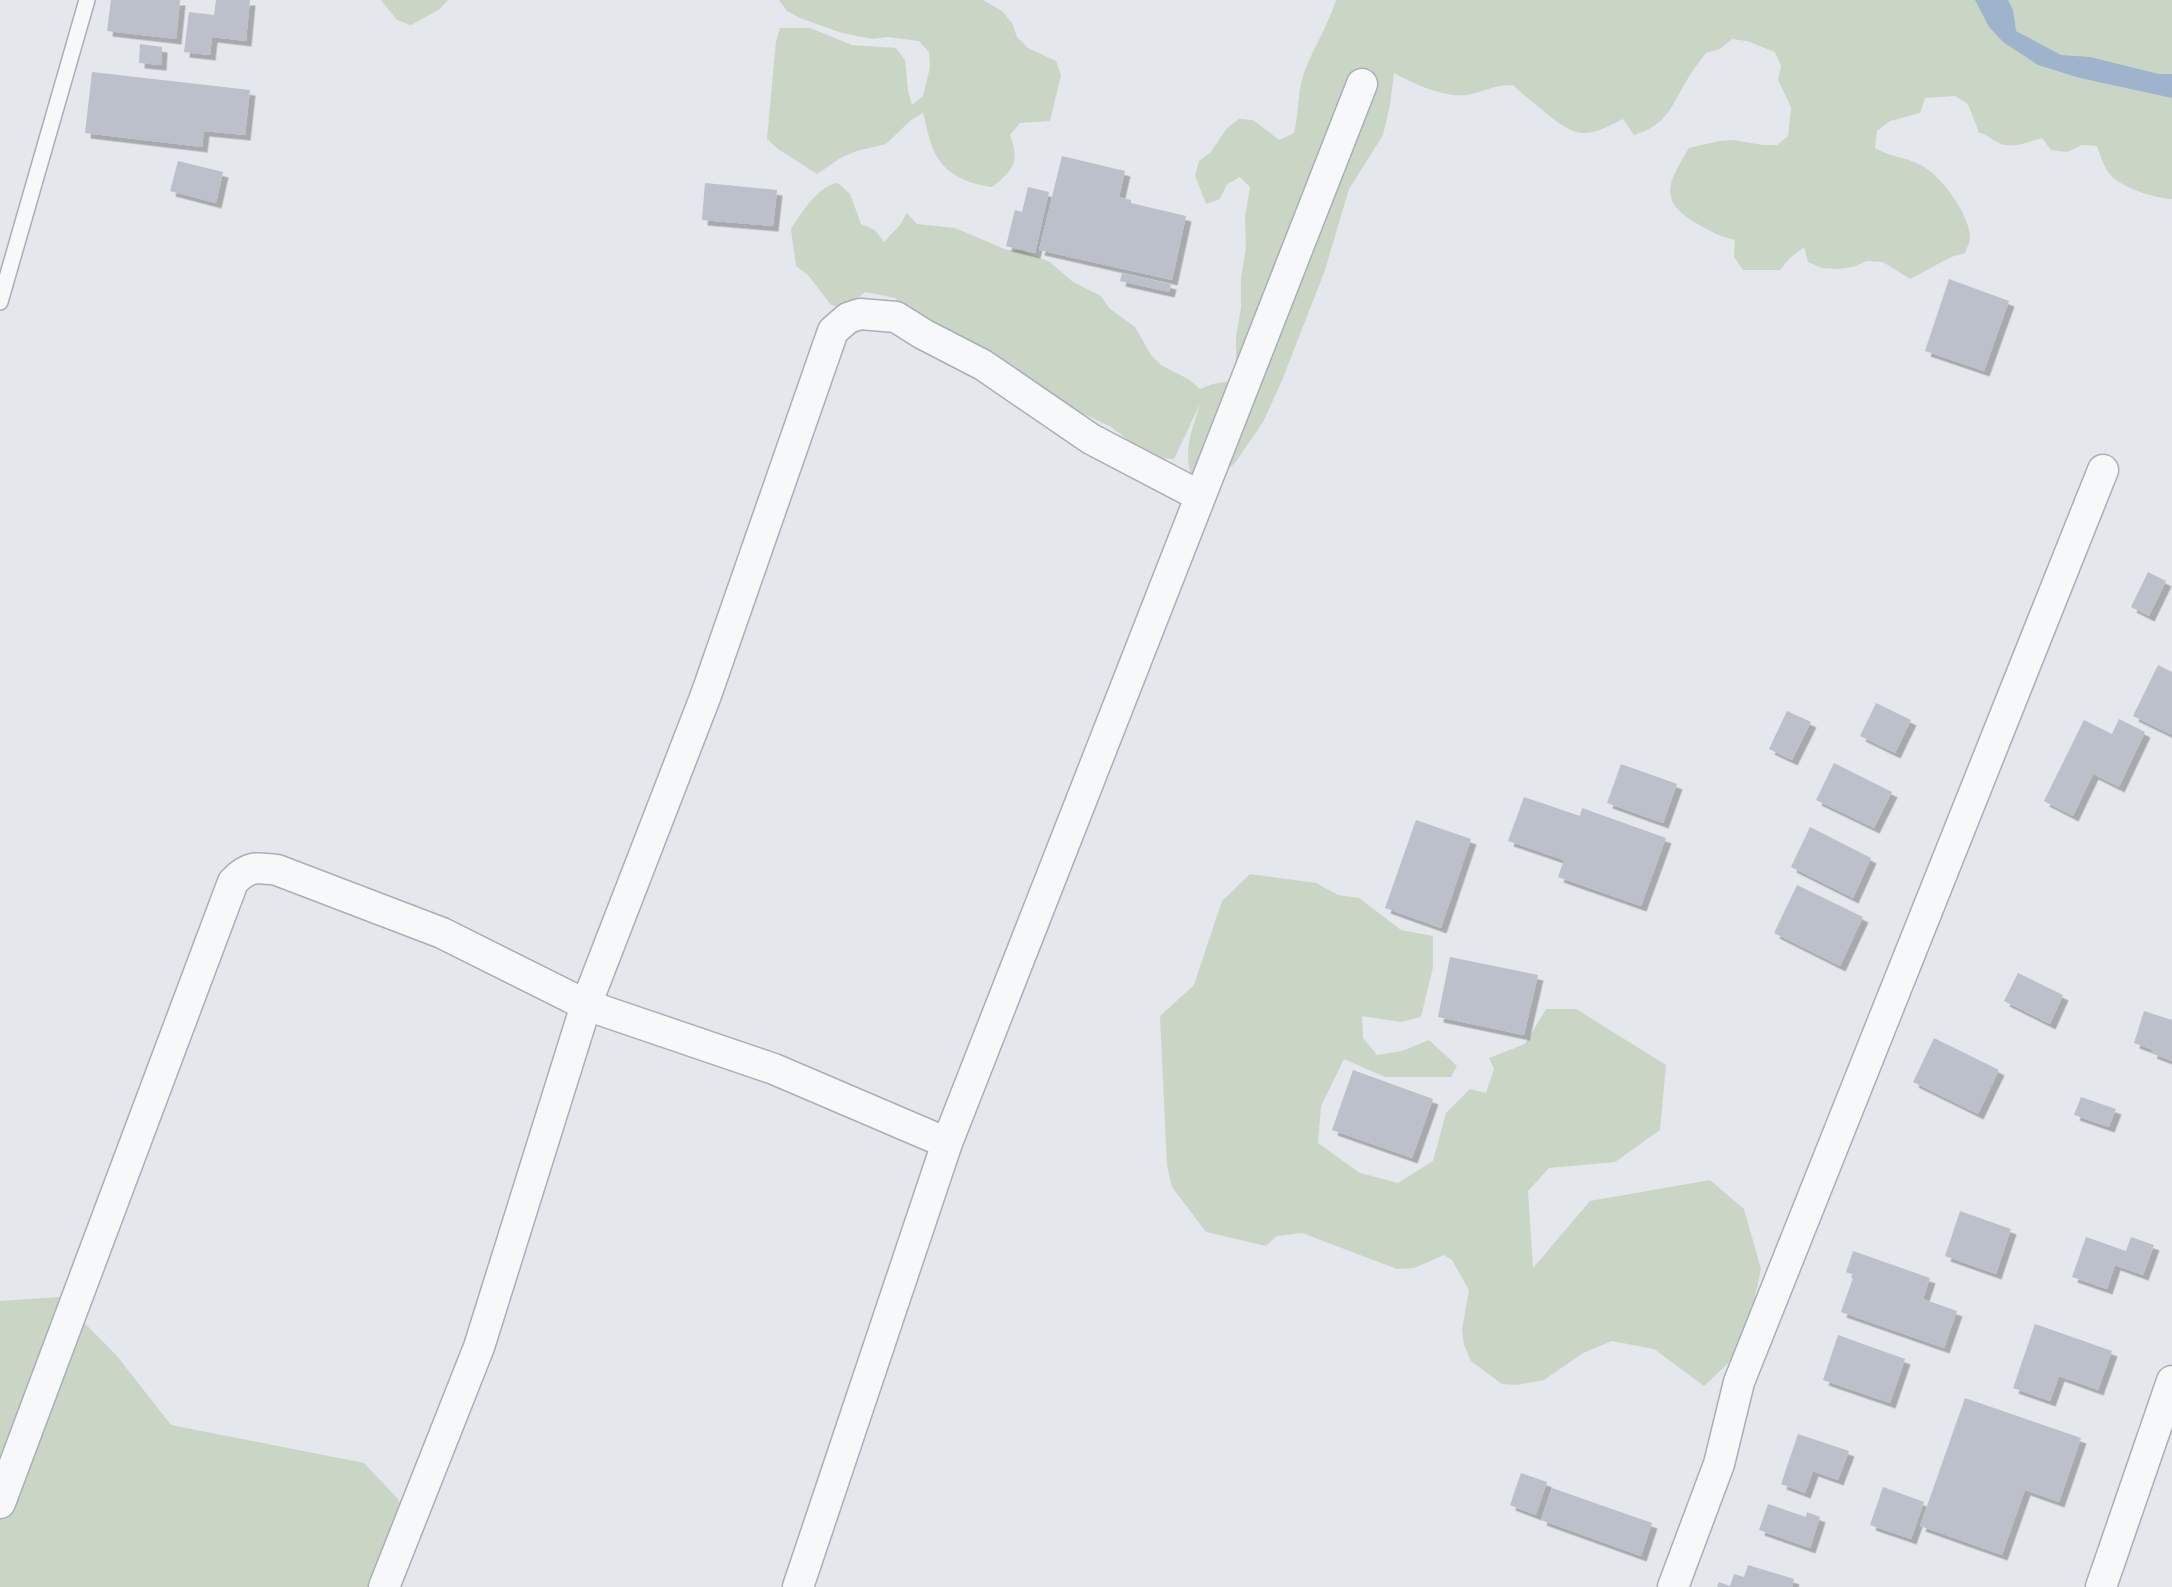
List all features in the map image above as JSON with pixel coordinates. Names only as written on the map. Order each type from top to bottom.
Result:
[{"type":"street","points":[[798,1587],[947,1143],[1362,84]]},
{"type":"street","points":[[384,1587],[479,1347],[586,1005],[706,695],[833,332],[848,318],[860,315],[896,317],[923,334],[983,365],[1090,440],[1200,496]]},
{"type":"street","points":[[1673,1587],[1719,1464],[1740,1382],[2103,470]]},
{"type":"street","points":[[0,1503],[233,882],[243,872],[256,867],[277,870],[442,933],[586,1005],[774,1069],[947,1143]]},
{"type":"street","points":[[2101,1587],[2172,1381]]},
{"type":"lane","points":[[0,302],[87,0]]},
{"type":"green space","points":[[381,0],[448,0],[440,9],[411,25],[397,20]]},
{"type":"green space","points":[[779,0],[983,0],[1002,11],[1012,23],[1017,37],[1028,48],[1056,61],[1061,75],[1050,121],[1020,123],[1010,135],[1014,152],[1013,165],[1005,176],[992,187],[960,178],[946,168],[934,150],[923,113],[910,121],[886,144],[842,157],[817,174],[778,149],[767,139],[776,41],[780,28],[810,28],[852,45],[896,48],[905,60],[908,91],[912,105],[923,96],[930,67],[929,52],[919,41],[888,37],[872,39],[842,33],[800,18],[787,11]]},
{"type":"green space","points":[[1336,0],[2172,0],[2172,199],[2146,194],[2120,182],[2106,169],[2097,146],[2082,145],[2067,152],[2051,150],[2042,138],[2019,144],[2002,144],[1979,133],[1968,104],[1955,96],[1925,98],[1920,113],[1890,121],[1877,131],[1875,148],[1919,164],[1944,185],[1964,215],[1968,226],[1970,240],[1965,253],[1951,257],[1910,279],[1883,262],[1867,261],[1853,267],[1838,269],[1822,268],[1808,262],[1804,247],[1780,270],[1743,270],[1734,257],[1735,240],[1710,231],[1683,214],[1675,206],[1670,189],[1676,170],[1689,148],[1733,140],[1777,145],[1788,136],[1791,107],[1778,80],[1781,66],[1775,52],[1747,41],[1732,39],[1720,49],[1706,53],[1691,73],[1667,114],[1654,126],[1634,135],[1623,119],[1591,132],[1583,133],[1566,128],[1513,85],[1471,94],[1452,95],[1421,86],[1394,73],[1383,135],[1349,189],[1325,270],[1283,378],[1263,422],[1235,463],[1223,473],[1194,482],[1188,462],[1188,452],[1200,404],[1174,459],[1159,458],[1132,446],[1111,427],[1084,414],[1039,403],[962,336],[947,333],[905,310],[895,298],[865,292],[845,309],[831,305],[808,275],[796,266],[791,229],[805,208],[824,188],[838,183],[850,194],[861,224],[875,230],[884,242],[900,225],[907,213],[917,224],[955,228],[1007,250],[1021,250],[1050,262],[1073,282],[1101,296],[1109,308],[1135,327],[1151,355],[1161,365],[1188,379],[1200,389],[1230,381],[1236,367],[1241,277],[1246,248],[1245,217],[1250,187],[1240,177],[1227,184],[1220,199],[1206,204],[1195,176],[1199,161],[1210,153],[1227,128],[1239,119],[1253,120],[1279,140],[1294,133],[1304,73]]},
{"type":"green space","points":[[1250,874],[1316,883],[1338,895],[1359,898],[1401,930],[1433,936],[1433,967],[1421,1017],[1401,1022],[1362,1016],[1363,1038],[1377,1055],[1402,1051],[1429,1040],[1457,1066],[1451,1077],[1385,1077],[1344,1059],[1321,1106],[1318,1143],[1360,1173],[1398,1183],[1433,1161],[1446,1113],[1470,1089],[1486,1093],[1494,1069],[1489,1058],[1525,1044],[1546,1009],[1576,1009],[1666,1065],[1660,1130],[1615,1162],[1549,1168],[1528,1191],[1533,1268],[1590,1201],[1710,1180],[1744,1209],[1761,1269],[1744,1348],[1704,1386],[1654,1349],[1612,1341],[1583,1353],[1544,1380],[1517,1385],[1502,1384],[1471,1361],[1464,1345],[1462,1329],[1469,1290],[1452,1260],[1444,1255],[1414,1268],[1397,1269],[1302,1233],[1277,1236],[1266,1246],[1206,1232],[1172,1187],[1167,1166],[1160,1016],[1194,985],[1222,901]]},
{"type":"green space","points":[[59,1297],[117,1356],[171,1425],[364,1463],[398,1499],[416,1548],[397,1579],[398,1587],[0,1587],[0,1301]]},
{"type":"water","points":[[1975,0],[2008,0],[2013,10],[2016,31],[2061,55],[2090,57],[2159,74],[2172,74],[2172,98],[2080,78],[2038,65],[2003,42],[1989,27]]},
{"type":"building","points":[[111,0],[180,0],[176,39],[107,31]]},
{"type":"building","points":[[216,0],[250,0],[246,41],[212,37],[210,55],[184,52],[189,12],[214,15]]},
{"type":"building","points":[[140,44],[162,47],[161,65],[139,63]]},
{"type":"building","points":[[92,72],[250,90],[245,135],[204,131],[202,147],[85,133]]},
{"type":"building","points":[[1062,156],[1125,171],[1119,197],[1131,200],[1131,203],[1186,216],[1172,280],[1039,250]]},
{"type":"building","points":[[178,161],[223,172],[216,203],[170,191]]},
{"type":"building","points":[[705,183],[777,190],[773,226],[702,220]]},
{"type":"building","points":[[1028,187],[1049,192],[1035,253],[1006,246],[1015,210],[1022,212]]},
{"type":"building","points":[[1122,273],[1171,284],[1169,292],[1120,281]]},
{"type":"building","points":[[1949,279],[2009,301],[1984,371],[1925,351]]},
{"type":"building","points":[[2148,572],[2166,581],[2149,616],[2131,607]]},
{"type":"building","points":[[2158,665],[2172,672],[2172,735],[2133,716]]},
{"type":"building","points":[[1876,703],[1911,720],[1895,753],[1860,736]]},
{"type":"building","points":[[1787,711],[1811,722],[1792,760],[1769,749]]},
{"type":"building","points":[[2119,719],[2145,732],[2119,787],[2093,774],[2073,816],[2044,801],[2084,720],[2112,734]]},
{"type":"building","points":[[1834,763],[1892,792],[1874,828],[1816,800]]},
{"type":"building","points":[[1621,764],[1677,784],[1663,823],[1607,803]]},
{"type":"building","points":[[1524,797],[1580,816],[1582,808],[1666,838],[1641,906],[1558,877],[1564,860],[1508,841]]},
{"type":"building","points":[[1416,820],[1471,839],[1441,928],[1385,908]]},
{"type":"building","points":[[1810,827],[1871,858],[1853,898],[1791,867]]},
{"type":"building","points":[[1797,885],[1863,917],[1840,966],[1774,933]]},
{"type":"building","points":[[1450,957],[1538,975],[1524,1035],[1438,1017]]},
{"type":"building","points":[[2018,973],[2063,995],[2050,1024],[2004,1001]]},
{"type":"building","points":[[2144,1011],[2172,1020],[2172,1061],[2151,1053],[2153,1050],[2134,1043]]},
{"type":"building","points":[[1934,1038],[1999,1070],[1978,1114],[1913,1082]]},
{"type":"building","points":[[1353,1070],[1433,1099],[1412,1158],[1332,1130]]},
{"type":"building","points":[[2081,1097],[2116,1109],[2109,1127],[2074,1115]]},
{"type":"building","points":[[1960,1211],[2011,1229],[1996,1274],[1945,1256]]},
{"type":"building","points":[[2086,1237],[2126,1251],[2131,1237],[2154,1245],[2143,1275],[2115,1265],[2107,1289],[2072,1277]]},
{"type":"building","points":[[1853,1251],[1930,1278],[1923,1299],[1957,1311],[1944,1348],[1841,1312],[1854,1275],[1846,1272]]},
{"type":"building","points":[[2035,1324],[2112,1351],[2098,1390],[2059,1376],[2050,1401],[2013,1388]]},
{"type":"building","points":[[1838,1335],[1905,1359],[1890,1403],[1823,1380]]},
{"type":"building","points":[[1965,1398],[2081,1438],[2059,1502],[2025,1490],[2002,1555],[1920,1526]]},
{"type":"building","points":[[1798,1434],[1849,1451],[1838,1480],[1813,1471],[1805,1493],[1781,1484]]},
{"type":"building","points":[[1521,1473],[1547,1482],[1536,1515],[1510,1505]]},
{"type":"building","points":[[1883,1487],[1924,1502],[1911,1539],[1870,1525]]},
{"type":"building","points":[[1552,1488],[1652,1523],[1641,1556],[1541,1520]]},
{"type":"building","points":[[1768,1504],[1806,1517],[1807,1512],[1820,1517],[1810,1548],[1759,1530]]},
{"type":"building","points":[[1748,1565],[1794,1579],[1792,1587],[1717,1587],[1719,1582],[1730,1586],[1734,1574],[1744,1577]]}]
